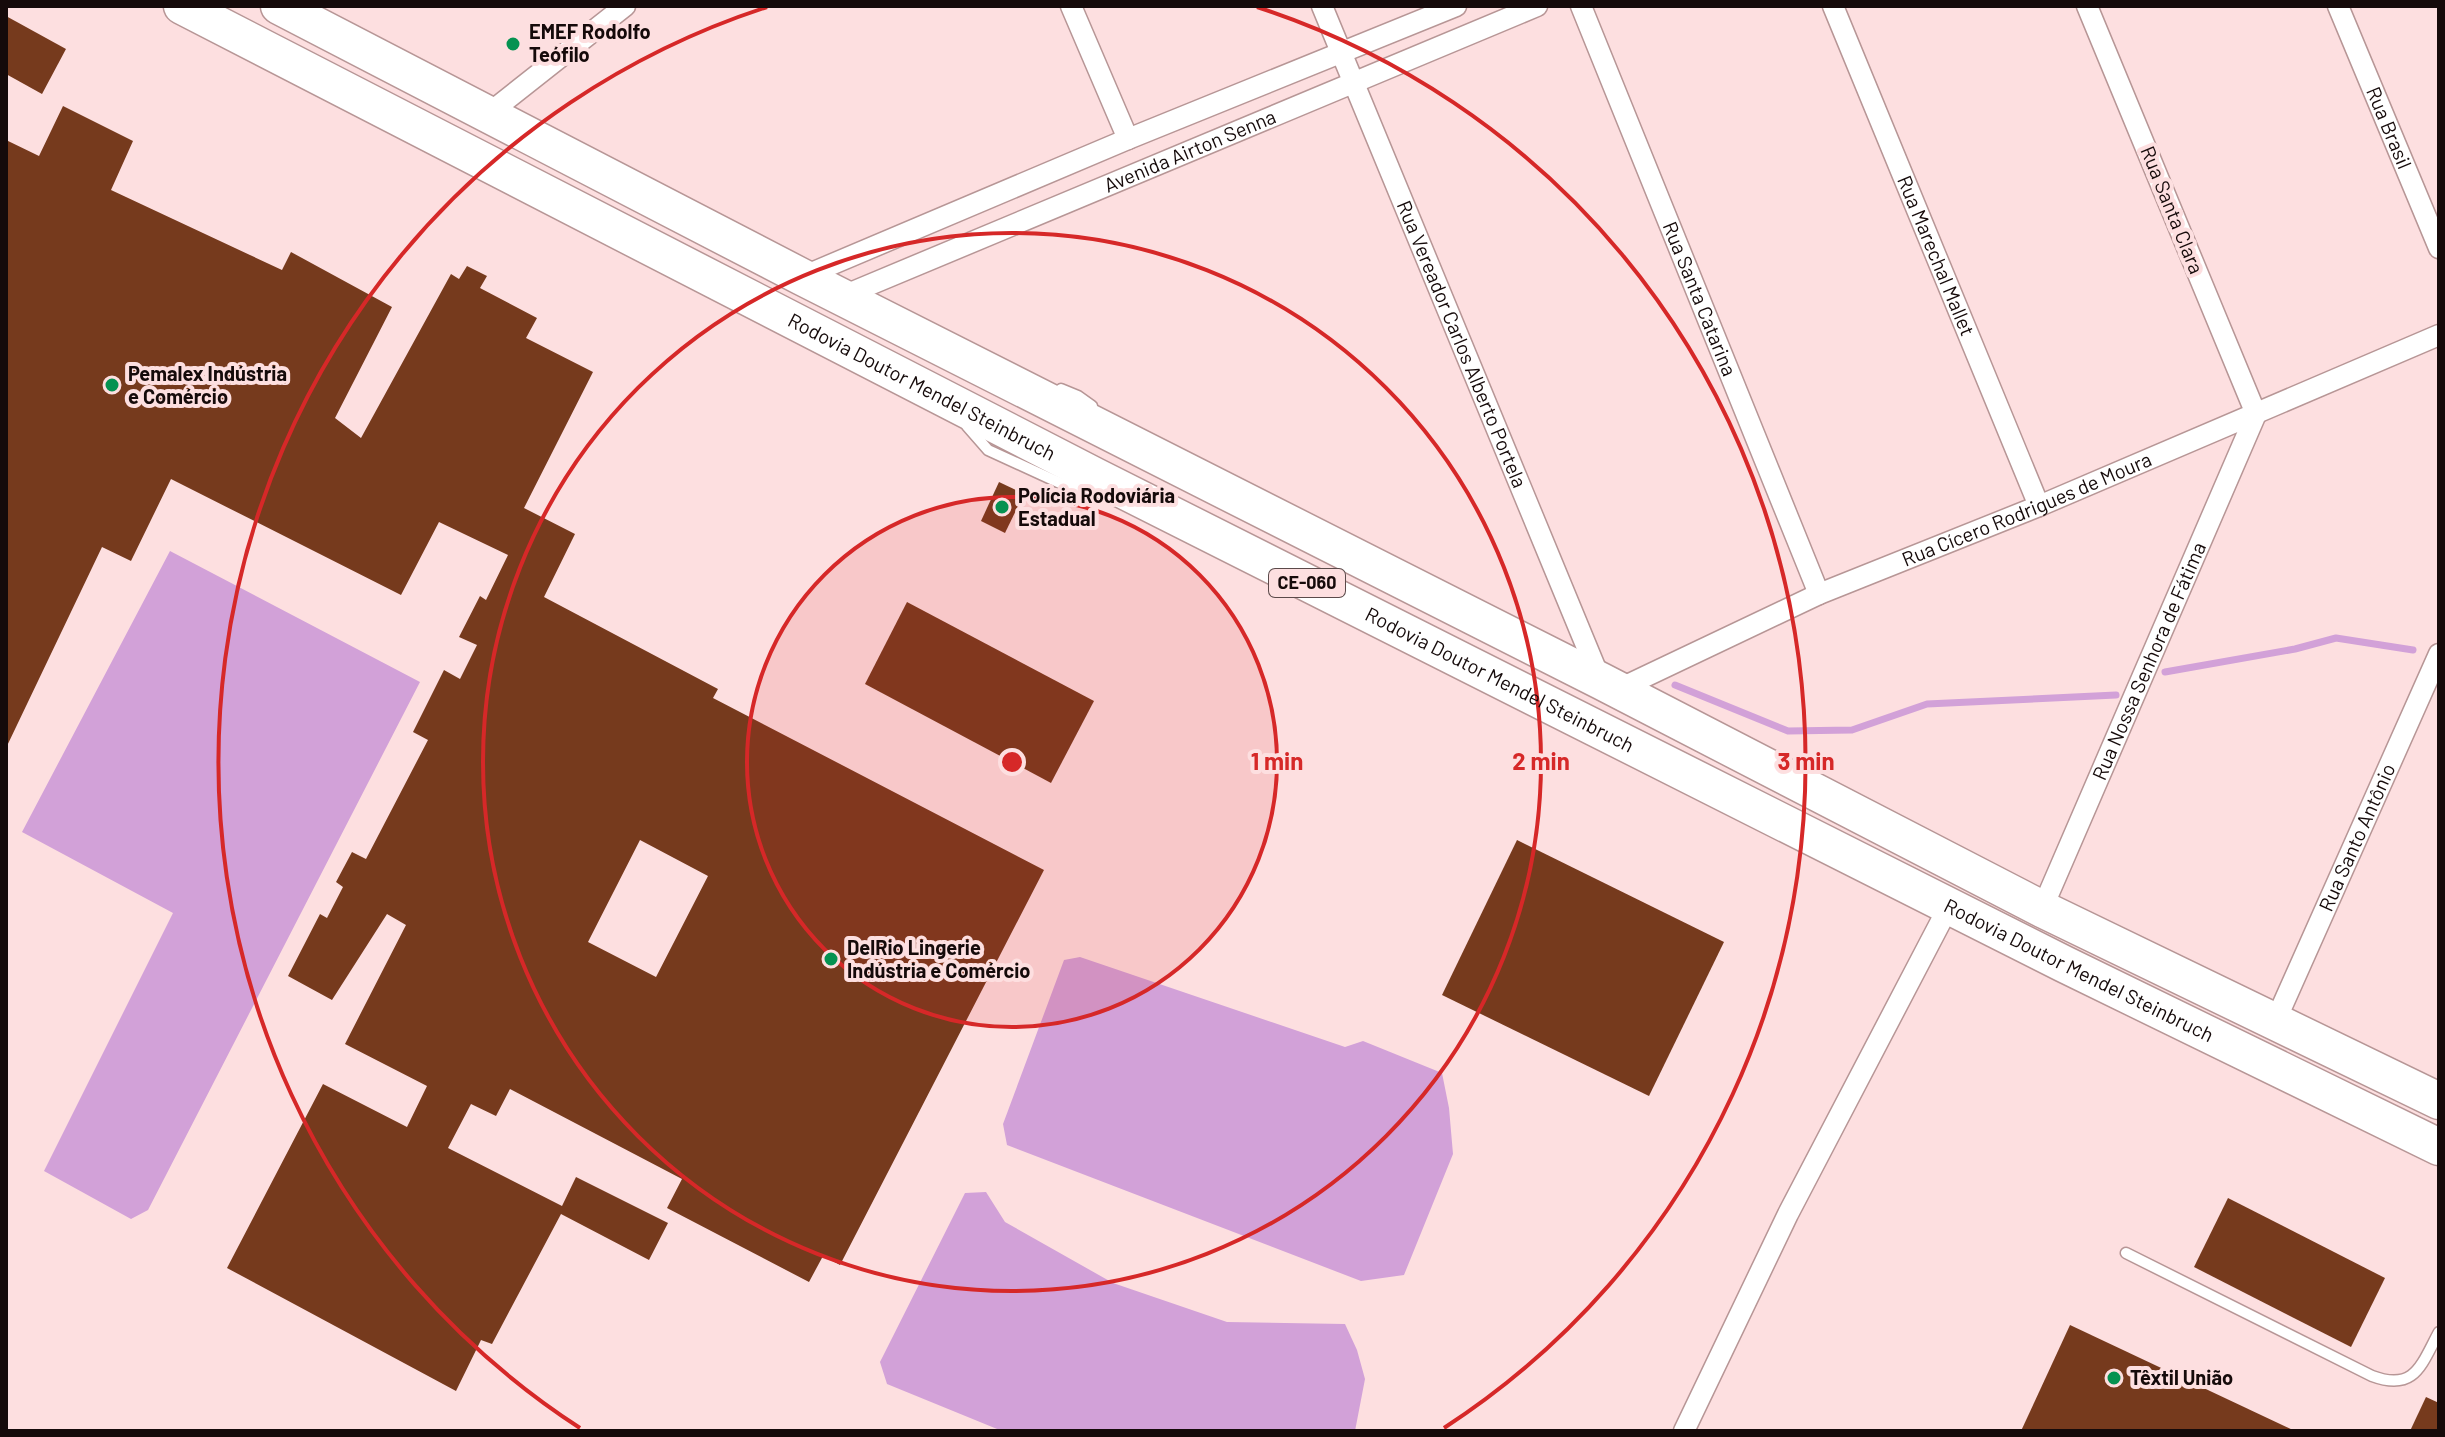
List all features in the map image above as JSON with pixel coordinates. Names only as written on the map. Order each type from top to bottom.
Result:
[{"type":"highway","name":"Rodovia Doutor Mendel Steinbruch","points":[[182,6],[944,396],[1002,395]]},
{"type":"highway","name":"Rodovia Doutor Mendel Steinbruch","points":[[279,6],[843,296],[1002,395],[1609,685],[2042,909],[2439,1101]]},
{"type":"highway","name":"Rodovia Doutor Mendel Steinbruch","points":[[1105,443],[1135,494],[1949,906],[2439,1147]]},
{"type":"street","points":[[488,114],[625,6]]},
{"type":"street","points":[[1071,6],[1128,139]]},
{"type":"street","name":"Rua Vereador Carlos Alberto Portela","points":[[1322,6],[1609,685]]},
{"type":"street","name":"Avenida Airton Senna","points":[[802,277],[1128,139],[1456,6]]},
{"type":"street","name":"Avenida Airton Senna","points":[[843,296],[1537,6]]},
{"type":"street","name":"Rua Santa Catarina","points":[[1581,6],[1819,594]]},
{"type":"street","name":"Rua Marechal Mallet","points":[[1833,6],[2039,506]]},
{"type":"street","name":"Rua Santa Clara","points":[[2087,6],[2256,414]]},
{"type":"street","name":"Rua Brasil","points":[[2338,6],[2439,248]]},
{"type":"street","points":[[1169,123],[1184,154]]},
{"type":"street","name":"Rua Cícero Rodrigues de Moura","points":[[1609,685],[2439,335]]},
{"type":"street","name":"Rua Nossa Senhora de Fátima","points":[[2042,909],[2256,414]]},
{"type":"street","name":"Rua Santo Antônio","points":[[2275,1022],[2439,654]]},
{"type":"street","points":[[1684,1431],[1788,1214],[1949,906]]},
{"type":"lane","points":[[1053,385],[1078,396],[1105,443]]},
{"type":"lane","points":[[944,396],[988,450],[1060,483],[1135,494]]},
{"type":"lane","points":[[2126,1253],[2389,1382],[2403,1381],[2417,1372],[2439,1332]]},
{"type":"shaded area","points":[[170,551],[420,682],[148,1210],[131,1219],[44,1171],[173,913],[22,832]]},
{"type":"shaded area","points":[[1080,957],[1345,1047],[1363,1041],[1442,1073],[1453,1154],[1404,1275],[1361,1281],[1007,1145],[1003,1124],[1064,960]]},
{"type":"shaded area","points":[[986,1192],[1005,1222],[1113,1283],[1227,1322],[1345,1324],[1365,1379],[1355,1431],[1002,1431],[887,1384],[880,1362],[965,1193]]},
{"type":"building","points":[[6,16],[66,49],[42,94],[6,74]]},
{"type":"building","points":[[63,106],[133,141],[111,190],[282,270],[291,252],[392,307],[335,418],[361,438],[451,274],[459,279],[467,266],[487,276],[480,288],[537,318],[526,338],[593,372],[524,508],[575,534],[544,597],[718,689],[713,698],[1044,870],[840,1265],[823,1256],[809,1282],[667,1208],[682,1179],[510,1089],[496,1116],[471,1104],[448,1148],[562,1206],[576,1177],[668,1223],[649,1260],[561,1214],[492,1344],[481,1340],[456,1391],[227,1268],[323,1084],[407,1127],[427,1086],[345,1044],[406,925],[387,914],[332,1000],[288,976],[320,914],[327,918],[343,887],[336,882],[352,852],[366,859],[428,740],[413,732],[444,670],[460,679],[477,645],[459,637],[480,596],[486,600],[508,555],[439,522],[401,595],[171,479],[131,561],[102,547],[6,748],[6,140],[39,156]],"holes":[[[640,840],[708,876],[656,977],[588,942]]]},
{"type":"building","name":"Polícia Rodoviária Estadual","points":[[999,482],[1024,494],[1005,533],[981,521]]},
{"type":"building","points":[[907,602],[1094,701],[1051,783],[865,684]]},
{"type":"building","points":[[1517,840],[1724,942],[1649,1096],[1442,995]]},
{"type":"building","points":[[2228,1198],[2385,1278],[2351,1347],[2194,1267]]},
{"type":"building","name":"Têxtil União","points":[[2070,1325],[2295,1431],[2021,1431]]},
{"type":"building","points":[[2426,1397],[2439,1403],[2439,1431],[2410,1431]]},
{"type":"waterway","points":[[2165,672],[2295,649],[2336,638],[2413,650]]},
{"type":"waterway","points":[[1675,685],[1788,731],[1852,730],[1927,704],[2116,695]]},
{"type":"place","name":"EMEF Rodolfo Teófilo","points":[[513,44]]},
{"type":"place","name":"Pemalex Indústria e Comércio","points":[[112,385]]},
{"type":"place","name":"Polícia Rodoviária Estadual","points":[[1002,507]]},
{"type":"place","name":"DelRio Lingerie Indústria e Comércio","points":[[831,959]]},
{"type":"place","name":"Têxtil União","points":[[2114,1378]]}]
